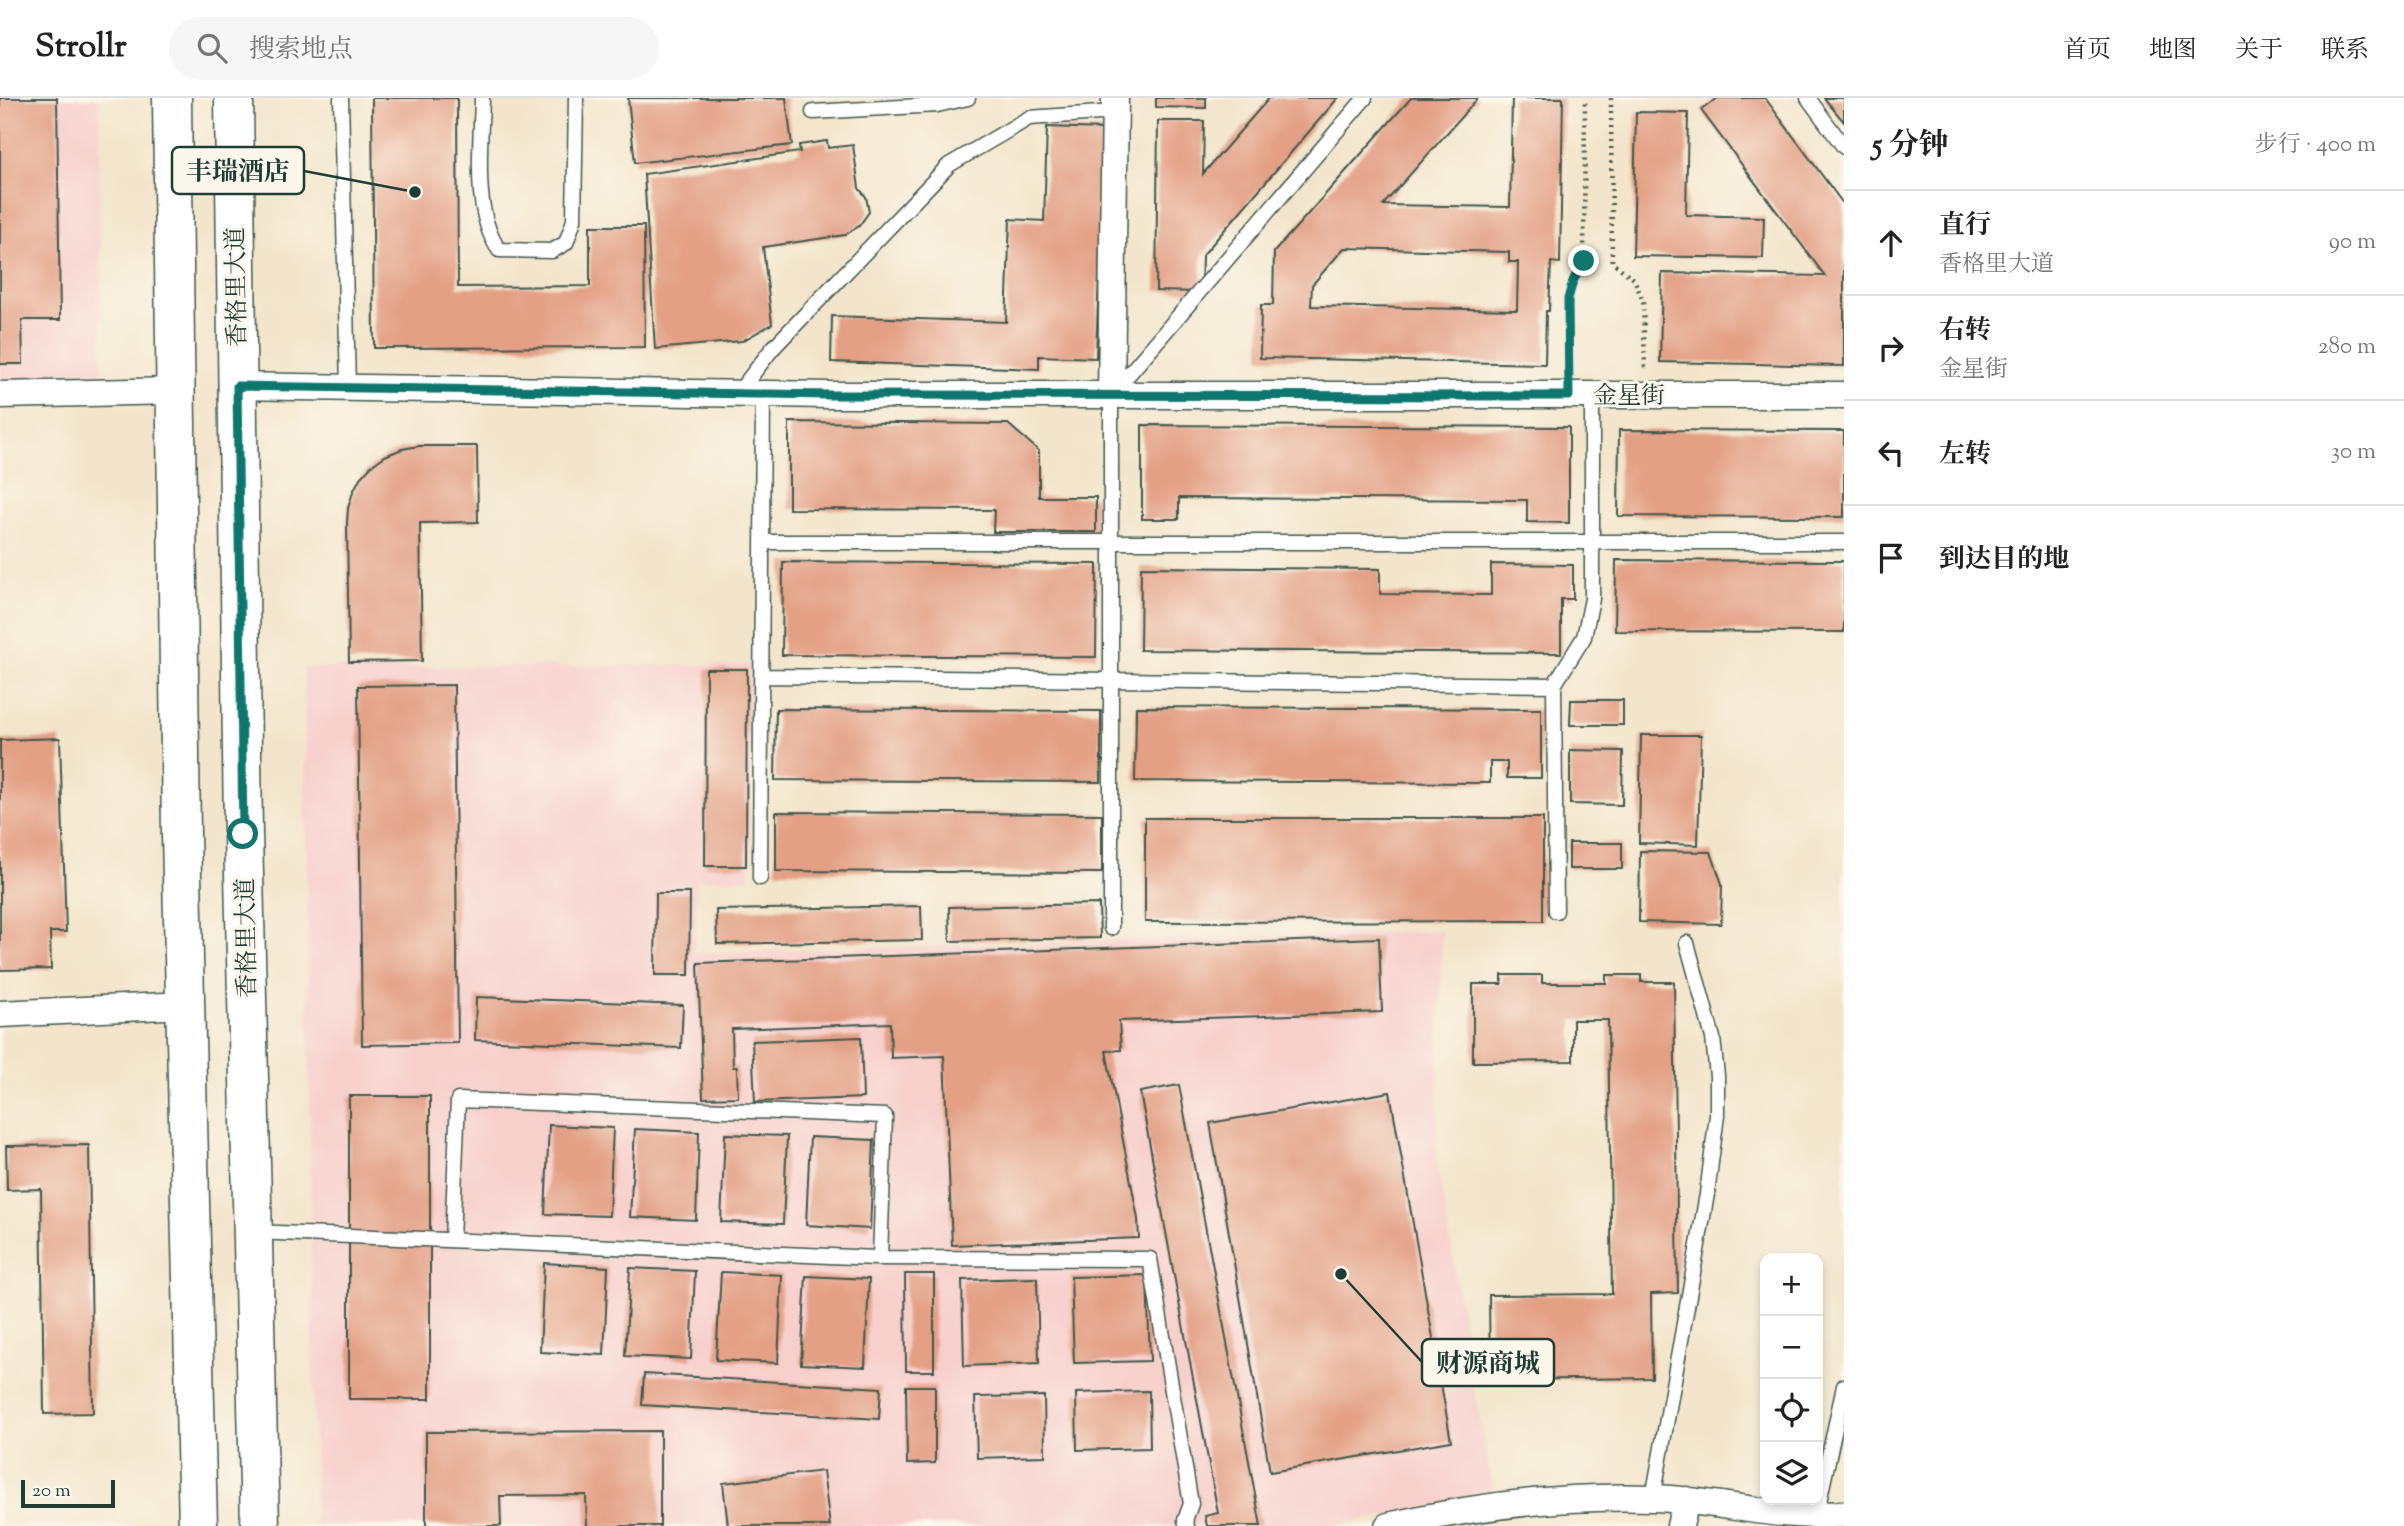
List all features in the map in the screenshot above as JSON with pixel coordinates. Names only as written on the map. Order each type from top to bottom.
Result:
[{"type":"main road","points":[[172,98],[185,1005],[198,1526]]},
{"type":"main road","name":"香格里大道","points":[[234,98],[243,834],[260,1526]]},
{"type":"street","points":[[1111,395],[1115,105]]},
{"type":"street","name":"金星街","points":[[237,386],[751,393],[1844,395]]},
{"type":"street","points":[[0,395],[175,391]]},
{"type":"street","points":[[0,1014],[185,1005]]},
{"type":"street","points":[[1390,1526],[1474,1510],[1569,1499],[1653,1498],[1816,1516],[1844,1514]]},
{"type":"street","points":[[1680,1526],[1686,1500]]},
{"type":"lane","points":[[341,98],[348,387]]},
{"type":"lane","points":[[482,98],[481,204],[491,240],[499,250],[552,251],[566,243],[574,220],[576,98]]},
{"type":"lane","points":[[813,112],[937,105],[968,98]]},
{"type":"lane","points":[[1111,928],[1111,395],[1365,98]]},
{"type":"lane","points":[[1808,98],[1844,147]]},
{"type":"lane","points":[[760,878],[762,542],[751,393],[772,349],[949,165],[1029,118],[1115,105]]},
{"type":"lane","points":[[1556,911],[1554,685],[1584,637],[1592,599],[1592,542],[1581,396]]},
{"type":"lane","points":[[762,542],[1844,542]]},
{"type":"lane","points":[[761,676],[1554,685]]},
{"type":"lane","points":[[1653,1498],[1707,1194],[1717,1115],[1713,1038],[1687,943]]},
{"type":"lane","points":[[452,1240],[458,1100],[885,1116],[880,1258]]},
{"type":"lane","points":[[253,1232],[880,1258],[1150,1259],[1191,1504],[1185,1520],[1187,1526]]},
{"type":"lane","points":[[1816,1516],[1844,1386]]},
{"type":"path","points":[[1581,396],[1568,299],[1573,281],[1584,261],[1585,98]]},
{"type":"path","points":[[1611,98],[1612,262],[1634,279],[1643,301],[1646,395]]},
{"type":"shaded area","points":[[0,98],[99,98],[102,382],[0,384]]},
{"type":"shaded area","points":[[751,665],[750,879],[697,879],[695,953],[1442,931],[1437,1160],[1494,1495],[1332,1526],[315,1526],[304,668]]},
{"type":"building","points":[[0,98],[57,98],[60,320],[22,320],[23,364],[0,364]]},
{"type":"building","points":[[372,98],[457,98],[458,287],[590,286],[590,226],[644,226],[645,347],[374,348]]},
{"type":"building","points":[[628,98],[786,98],[792,145],[635,163]]},
{"type":"building","points":[[1156,98],[1206,98],[1206,108],[1156,107]]},
{"type":"building","points":[[1269,98],[1338,98],[1202,256],[1201,292],[1156,291],[1158,121],[1204,121],[1203,174]]},
{"type":"building","points":[[1411,98],[1478,98],[1383,205],[1510,207],[1512,98],[1563,98],[1560,263],[1551,262],[1549,311],[1546,311],[1545,364],[1260,358],[1261,305],[1273,305],[1274,252]],"holes":[[[1344,248],[1509,252],[1509,262],[1518,262],[1517,310],[1311,306],[1312,285]]]},
{"type":"building","points":[[1718,98],[1765,98],[1844,205],[1844,366],[1660,362],[1662,273],[1825,276],[1701,110]]},
{"type":"building","points":[[1824,98],[1844,98],[1844,122]]},
{"type":"building","points":[[1636,112],[1688,113],[1686,215],[1764,217],[1763,258],[1633,256]]},
{"type":"building","points":[[1047,127],[1104,129],[1096,358],[1039,356],[1039,369],[831,362],[832,316],[1006,322],[1010,219],[1044,221]]},
{"type":"building","points":[[827,141],[828,148],[853,145],[859,188],[866,197],[869,212],[859,226],[845,235],[763,247],[772,324],[742,341],[655,349],[644,174],[800,152],[799,145]]},
{"type":"building","points":[[789,422],[1008,424],[1039,451],[1039,497],[1096,497],[1096,532],[993,532],[994,510],[789,509]]},
{"type":"building","points":[[1142,425],[1569,427],[1569,523],[1527,522],[1527,500],[1179,498],[1179,519],[1142,519]]},
{"type":"building","points":[[1619,430],[1844,431],[1844,517],[1618,516]]},
{"type":"building","points":[[419,446],[477,446],[478,522],[420,523],[422,661],[349,662],[347,523],[353,492],[360,478],[385,456]]},
{"type":"building","points":[[1616,560],[1844,561],[1844,632],[1615,631]]},
{"type":"building","points":[[783,562],[1097,564],[1096,657],[782,655]]},
{"type":"building","points":[[1491,564],[1573,565],[1573,599],[1561,599],[1561,653],[1140,650],[1141,567],[1380,569],[1380,594],[1491,595]]},
{"type":"building","points":[[706,669],[747,669],[746,866],[705,866]]},
{"type":"building","points":[[454,685],[458,1043],[362,1045],[358,686]]},
{"type":"building","points":[[1571,700],[1623,700],[1623,725],[1570,725]]},
{"type":"building","points":[[1136,707],[1541,709],[1541,778],[1507,778],[1507,762],[1490,762],[1490,783],[1135,781]]},
{"type":"building","points":[[776,709],[1101,711],[1101,782],[775,780]]},
{"type":"building","points":[[1641,735],[1701,735],[1698,845],[1639,843]]},
{"type":"building","points":[[60,738],[66,932],[50,932],[51,969],[0,970],[0,740]]},
{"type":"building","points":[[1570,750],[1623,751],[1622,805],[1570,804]]},
{"type":"building","points":[[776,812],[1102,814],[1102,873],[776,871]]},
{"type":"building","points":[[1145,818],[1543,818],[1543,921],[1145,922]]},
{"type":"building","points":[[1569,843],[1622,843],[1622,869],[1569,869]]},
{"type":"building","points":[[1640,851],[1711,852],[1722,884],[1721,924],[1639,922]]},
{"type":"building","points":[[656,893],[690,893],[689,975],[655,975]]},
{"type":"building","points":[[1099,904],[1100,938],[950,941],[949,907]]},
{"type":"building","points":[[921,906],[922,940],[717,944],[716,910]]},
{"type":"building","points":[[1379,938],[1382,1012],[1119,1021],[1121,1050],[1106,1051],[1138,1219],[1139,1238],[952,1245],[944,1056],[891,1058],[890,1023],[732,1029],[733,1067],[737,1067],[738,1097],[703,1098],[698,963]]},
{"type":"building","points":[[1502,975],[1542,975],[1542,983],[1606,983],[1606,975],[1641,975],[1641,982],[1674,982],[1678,1293],[1651,1294],[1652,1378],[1490,1380],[1489,1295],[1612,1294],[1608,1020],[1573,1020],[1573,1061],[1473,1062],[1473,984],[1502,984]]},
{"type":"building","points":[[476,997],[683,1005],[681,1048],[475,1040]]},
{"type":"building","points":[[861,1037],[863,1098],[755,1102],[752,1041]]},
{"type":"building","points":[[1179,1085],[1261,1526],[1207,1526],[1205,1516],[1218,1513],[1140,1092]]},
{"type":"building","points":[[1390,1092],[1451,1441],[1270,1472],[1210,1123]]},
{"type":"building","points":[[349,1096],[430,1096],[430,1399],[349,1399]]},
{"type":"building","points":[[549,1125],[613,1128],[609,1216],[545,1214]]},
{"type":"building","points":[[635,1129],[699,1132],[696,1220],[630,1217]]},
{"type":"building","points":[[725,1134],[787,1136],[783,1224],[721,1222]]},
{"type":"building","points":[[810,1137],[874,1140],[870,1229],[806,1225]]},
{"type":"building","points":[[89,1145],[93,1413],[44,1414],[41,1189],[7,1190],[6,1146]]},
{"type":"building","points":[[544,1263],[608,1267],[604,1355],[540,1352]]},
{"type":"building","points":[[630,1268],[695,1271],[691,1359],[625,1356]]},
{"type":"building","points":[[721,1272],[782,1275],[778,1363],[716,1360]]},
{"type":"building","points":[[905,1274],[934,1274],[934,1371],[906,1371]]},
{"type":"building","points":[[1147,1275],[1150,1361],[1074,1363],[1071,1277]]},
{"type":"building","points":[[806,1276],[869,1279],[865,1367],[801,1364]]},
{"type":"building","points":[[1037,1278],[1039,1363],[964,1366],[962,1280]]},
{"type":"building","points":[[644,1374],[881,1388],[879,1419],[642,1405]]},
{"type":"building","points":[[906,1386],[935,1386],[935,1463],[907,1464]]},
{"type":"building","points":[[1149,1391],[1150,1448],[1077,1450],[1076,1393]]},
{"type":"building","points":[[1044,1396],[1045,1456],[977,1458],[975,1397]]},
{"type":"building","points":[[660,1431],[660,1526],[587,1526],[586,1495],[500,1496],[501,1526],[426,1526],[426,1432]]},
{"type":"building","points":[[823,1471],[830,1526],[728,1526],[723,1483]]},
{"type":"place","name":"丰瑞酒店","points":[[415,192]]},
{"type":"place","name":"财源商城","points":[[1341,1274]]},
{"type":"route","points":[[243,834],[237,386],[829,395],[1569,396],[1568,299],[1573,281],[1584,261]]}]
